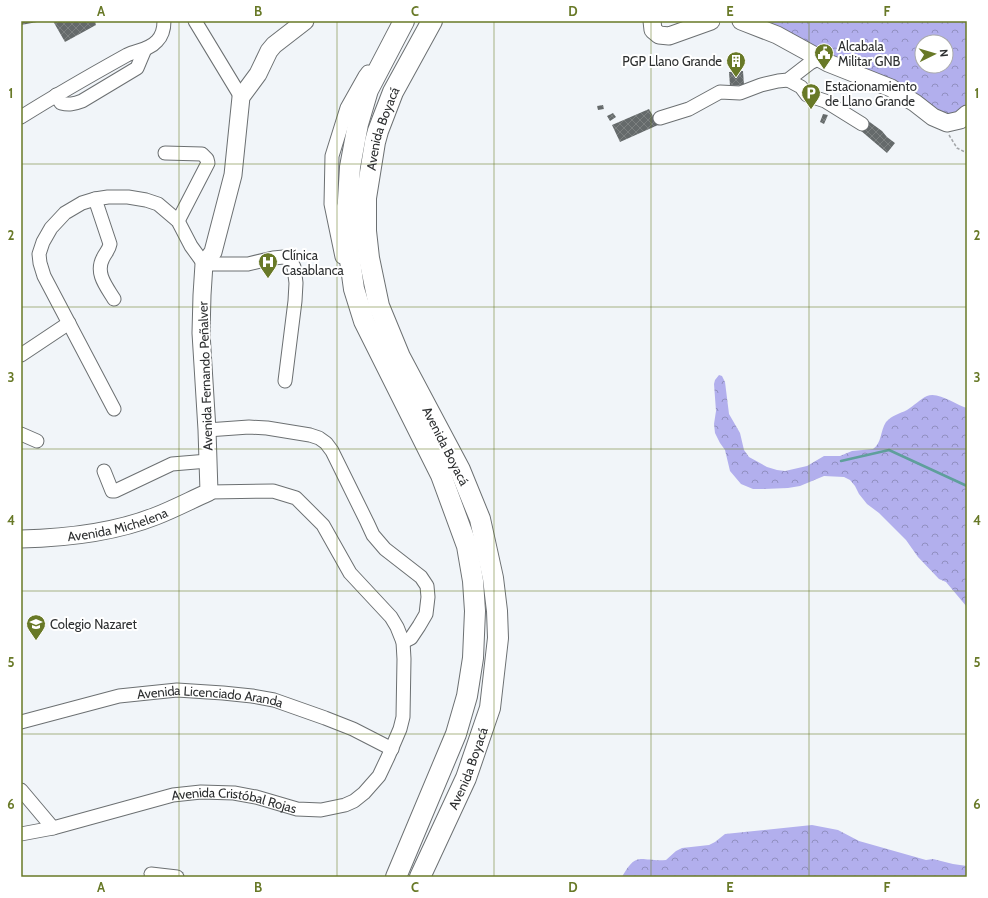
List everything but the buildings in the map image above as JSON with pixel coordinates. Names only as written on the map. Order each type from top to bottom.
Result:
[{"type":"highway","name":"Avenida Boyacá","points":[[396,877],[456,734],[467,696],[473,658],[475,611],[473,581],[467,546],[441,475],[364,321],[354,290],[349,253],[348,217],[350,167],[358,124],[368,90],[404,21]]},
{"type":"highway","name":"Avenida Boyacá","points":[[420,877],[466,778],[490,708],[498,638],[497,611],[493,578],[480,519],[460,470],[400,357],[379,306],[369,258],[366,231],[366,198],[378,130],[393,92],[432,21]]},
{"type":"main road","points":[[241,97],[258,74],[274,44],[305,21]]},
{"type":"main road","points":[[652,21],[654,30],[659,35],[669,36],[711,21]]},
{"type":"main road","points":[[741,21],[777,35],[828,63],[891,88],[915,103],[933,117],[947,123],[960,120],[967,114]]},
{"type":"main road","name":"Avenida Fernando Peñalver","points":[[209,492],[201,333],[204,264],[213,252],[233,174],[241,97]]},
{"type":"main road","name":"Avenida Michelena","points":[[21,539],[83,535],[105,531],[155,516],[209,492]]},
{"type":"street","points":[[21,117],[56,95],[131,54],[145,49],[158,40],[164,27],[164,21]]},
{"type":"street","points":[[195,21],[241,97]]},
{"type":"street","points":[[56,95],[61,103],[68,105],[82,101],[137,68],[145,49]]},
{"type":"street","points":[[660,118],[690,109],[720,92],[740,93],[762,85],[788,80],[810,63],[820,58]]},
{"type":"street","points":[[788,80],[801,87],[807,95],[825,101],[862,124]]},
{"type":"street","points":[[165,153],[202,154],[207,159],[208,163],[178,221]]},
{"type":"street","points":[[114,409],[44,276],[39,254],[43,242],[51,228],[65,213],[82,203],[95,199],[108,197],[128,197],[158,204],[178,221],[191,246],[204,264],[248,264],[284,257],[290,260],[294,267],[296,283],[284,381]]},
{"type":"street","points":[[95,199],[110,244],[110,250],[104,256],[100,271],[103,281],[114,299]]},
{"type":"street","points":[[21,355],[69,323]]},
{"type":"street","points":[[207,430],[249,427],[266,428],[310,435],[319,438],[326,443],[332,451],[373,536],[385,550],[421,577],[427,586],[428,597],[426,614],[411,638],[403,642],[391,617],[350,573],[323,525],[296,498],[273,492],[209,492]]},
{"type":"street","points":[[21,434],[37,441]]},
{"type":"street","points":[[104,471],[112,491],[115,491],[172,464],[208,461]]},
{"type":"street","name":"Avenida Cristóbal Rojas","points":[[21,834],[52,828],[173,795],[191,792],[234,793],[256,797],[297,809],[321,810],[345,805],[354,801],[364,793],[378,776],[392,750],[400,730],[403,717],[403,642]]},
{"type":"street","name":"Avenida Licenciado Aranda","points":[[21,722],[119,696],[177,690],[223,693],[274,700],[353,729],[392,750]]},
{"type":"street","points":[[21,790],[52,828]]},
{"type":"street","points":[[151,874],[177,877]]},
{"type":"path","points":[[947,123],[944,130],[957,148],[967,153]]},
{"type":"green space","points":[[760,21],[967,21],[967,107],[956,113],[949,114],[941,111],[922,99],[841,62]]},
{"type":"green space","points":[[719,375],[722,376],[725,382],[729,414],[740,433],[744,450],[749,457],[767,467],[777,470],[785,471],[807,466],[824,456],[840,456],[852,451],[873,449],[878,444],[884,425],[888,420],[893,416],[907,410],[927,396],[936,395],[967,408],[967,607],[946,582],[939,579],[918,557],[906,540],[879,513],[867,504],[850,480],[844,477],[824,476],[800,486],[764,489],[753,489],[741,484],[730,471],[725,450],[715,433],[714,424],[716,411],[714,384]]},
{"type":"green space","points":[[812,825],[838,830],[859,841],[926,860],[933,859],[967,866],[967,877],[622,877],[627,869],[636,860],[666,860],[682,848],[709,845],[725,834]]},
{"type":"waterway","points":[[841,461],[889,450],[967,486]]},
{"type":"place","name":"Alcabala Militar GNB","points":[[824,70]]},
{"type":"place","name":"PGP Llano Grande","points":[[736,78]]},
{"type":"place","name":"Estacionamiento de Llano Grande","points":[[811,110]]},
{"type":"place","name":"Clínica Casablanca","points":[[268,279]]},
{"type":"place","name":"Colegio Nazaret","points":[[36,641]]}]
